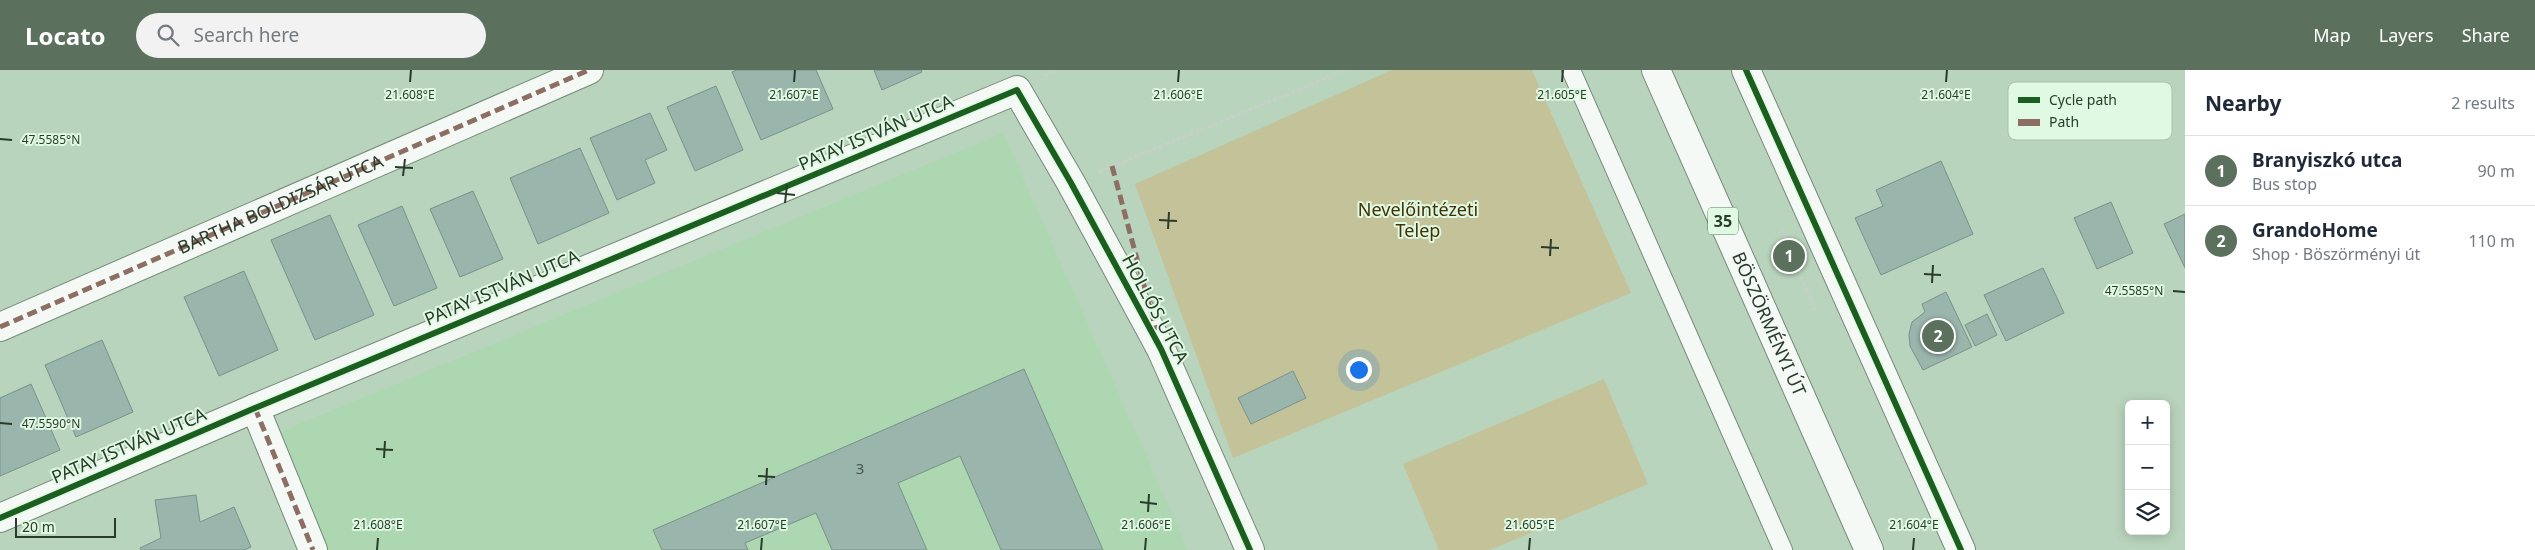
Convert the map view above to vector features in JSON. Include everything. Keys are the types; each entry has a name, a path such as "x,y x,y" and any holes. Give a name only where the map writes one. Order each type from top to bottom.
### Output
{"street":[{"name":"BARTHA BOLDIZSÁR UTCA","path":"0,327 589,70"},
{"name":"BÖSZÖRMÉNYI ÚT","path":"1656,70 1869,550"},
{"path":"1746,70 1961,550"},
{"name":"HOLLÓS UTCA","path":"1017,90 1071,183 1162,349 1250,550"},
{"name":"PATAY ISTVÁN UTCA","path":"0,518 255,408 1017,90"},
{"path":"255,408 313,550"}],"lane":[{"path":"1571,70 1783,550"}],"path":[{"path":"1071,183 1346,70"},
{"path":"1781,232 1815,310"}],"shaded area":[{"path":"1003,133 1188,550 327,550 280,432"}],"green space":[{"name":"Nevelőintézeti Telep","path":"1392,70 1532,70 1631,293 1233,458 1135,184"},
{"path":"1604,379 1648,484 1490,550 1439,550 1403,464"}],"building":[{"path":"737,70 816,70 833,109 761,140 732,72"},
{"path":"874,70 921,70 922,72 882,90"},
{"path":"716,86 743,150 695,171 667,107"},
{"path":"650,113 667,150 645,160 655,183 617,200 590,138"},
{"path":"580,148 609,213 538,244 510,178"},
{"path":"1941,161 1973,234 1881,275 1855,218 1883,206 1876,190"},
{"path":"473,191 503,259 460,277 430,209"},
{"path":"2111,202 2133,253 2097,269 2074,218"},
{"path":"402,206 437,288 394,306 358,225"},
{"path":"2185,214 2185,268 2164,224"},
{"path":"330,215 374,315 315,340 271,240"},
{"path":"2043,268 2064,313 2006,341 1984,295"},
{"path":"244,271 278,350 219,376 184,297"},
{"path":"1946,292 1972,347 1923,370 1910,346 1909,334 1912,322 1925,312 1922,304"},
{"path":"1987,314 1997,335 1975,346 1965,325"},
{"path":"102,340 133,412 76,437 45,365"},
{"path":"1024,369 1103,550 1001,550 960,456 898,483 927,550 832,550 816,513 745,543 748,550 662,550 653,530"},
{"path":"1293,371 1306,398 1251,424 1238,398"},
{"path":"31,384 60,450 0,476 0,398"},
{"path":"196,495 200,522 234,507 251,547 244,550 141,550 140,548 161,538 155,500"}],"marked path":[{"path":"0,327 589,70"},
{"path":"1112,166 1156,330"},
{"path":"255,408 313,550"}],"cycle path":[{"path":"1746,70 1961,550"},
{"path":"0,518 255,408 1017,90 1071,183 1161,349 1250,550"}],"place":[{"name":"Branyiszkó utca","path":"1789,256"},
{"name":"GrandoHome","path":"1938,336"}]}
